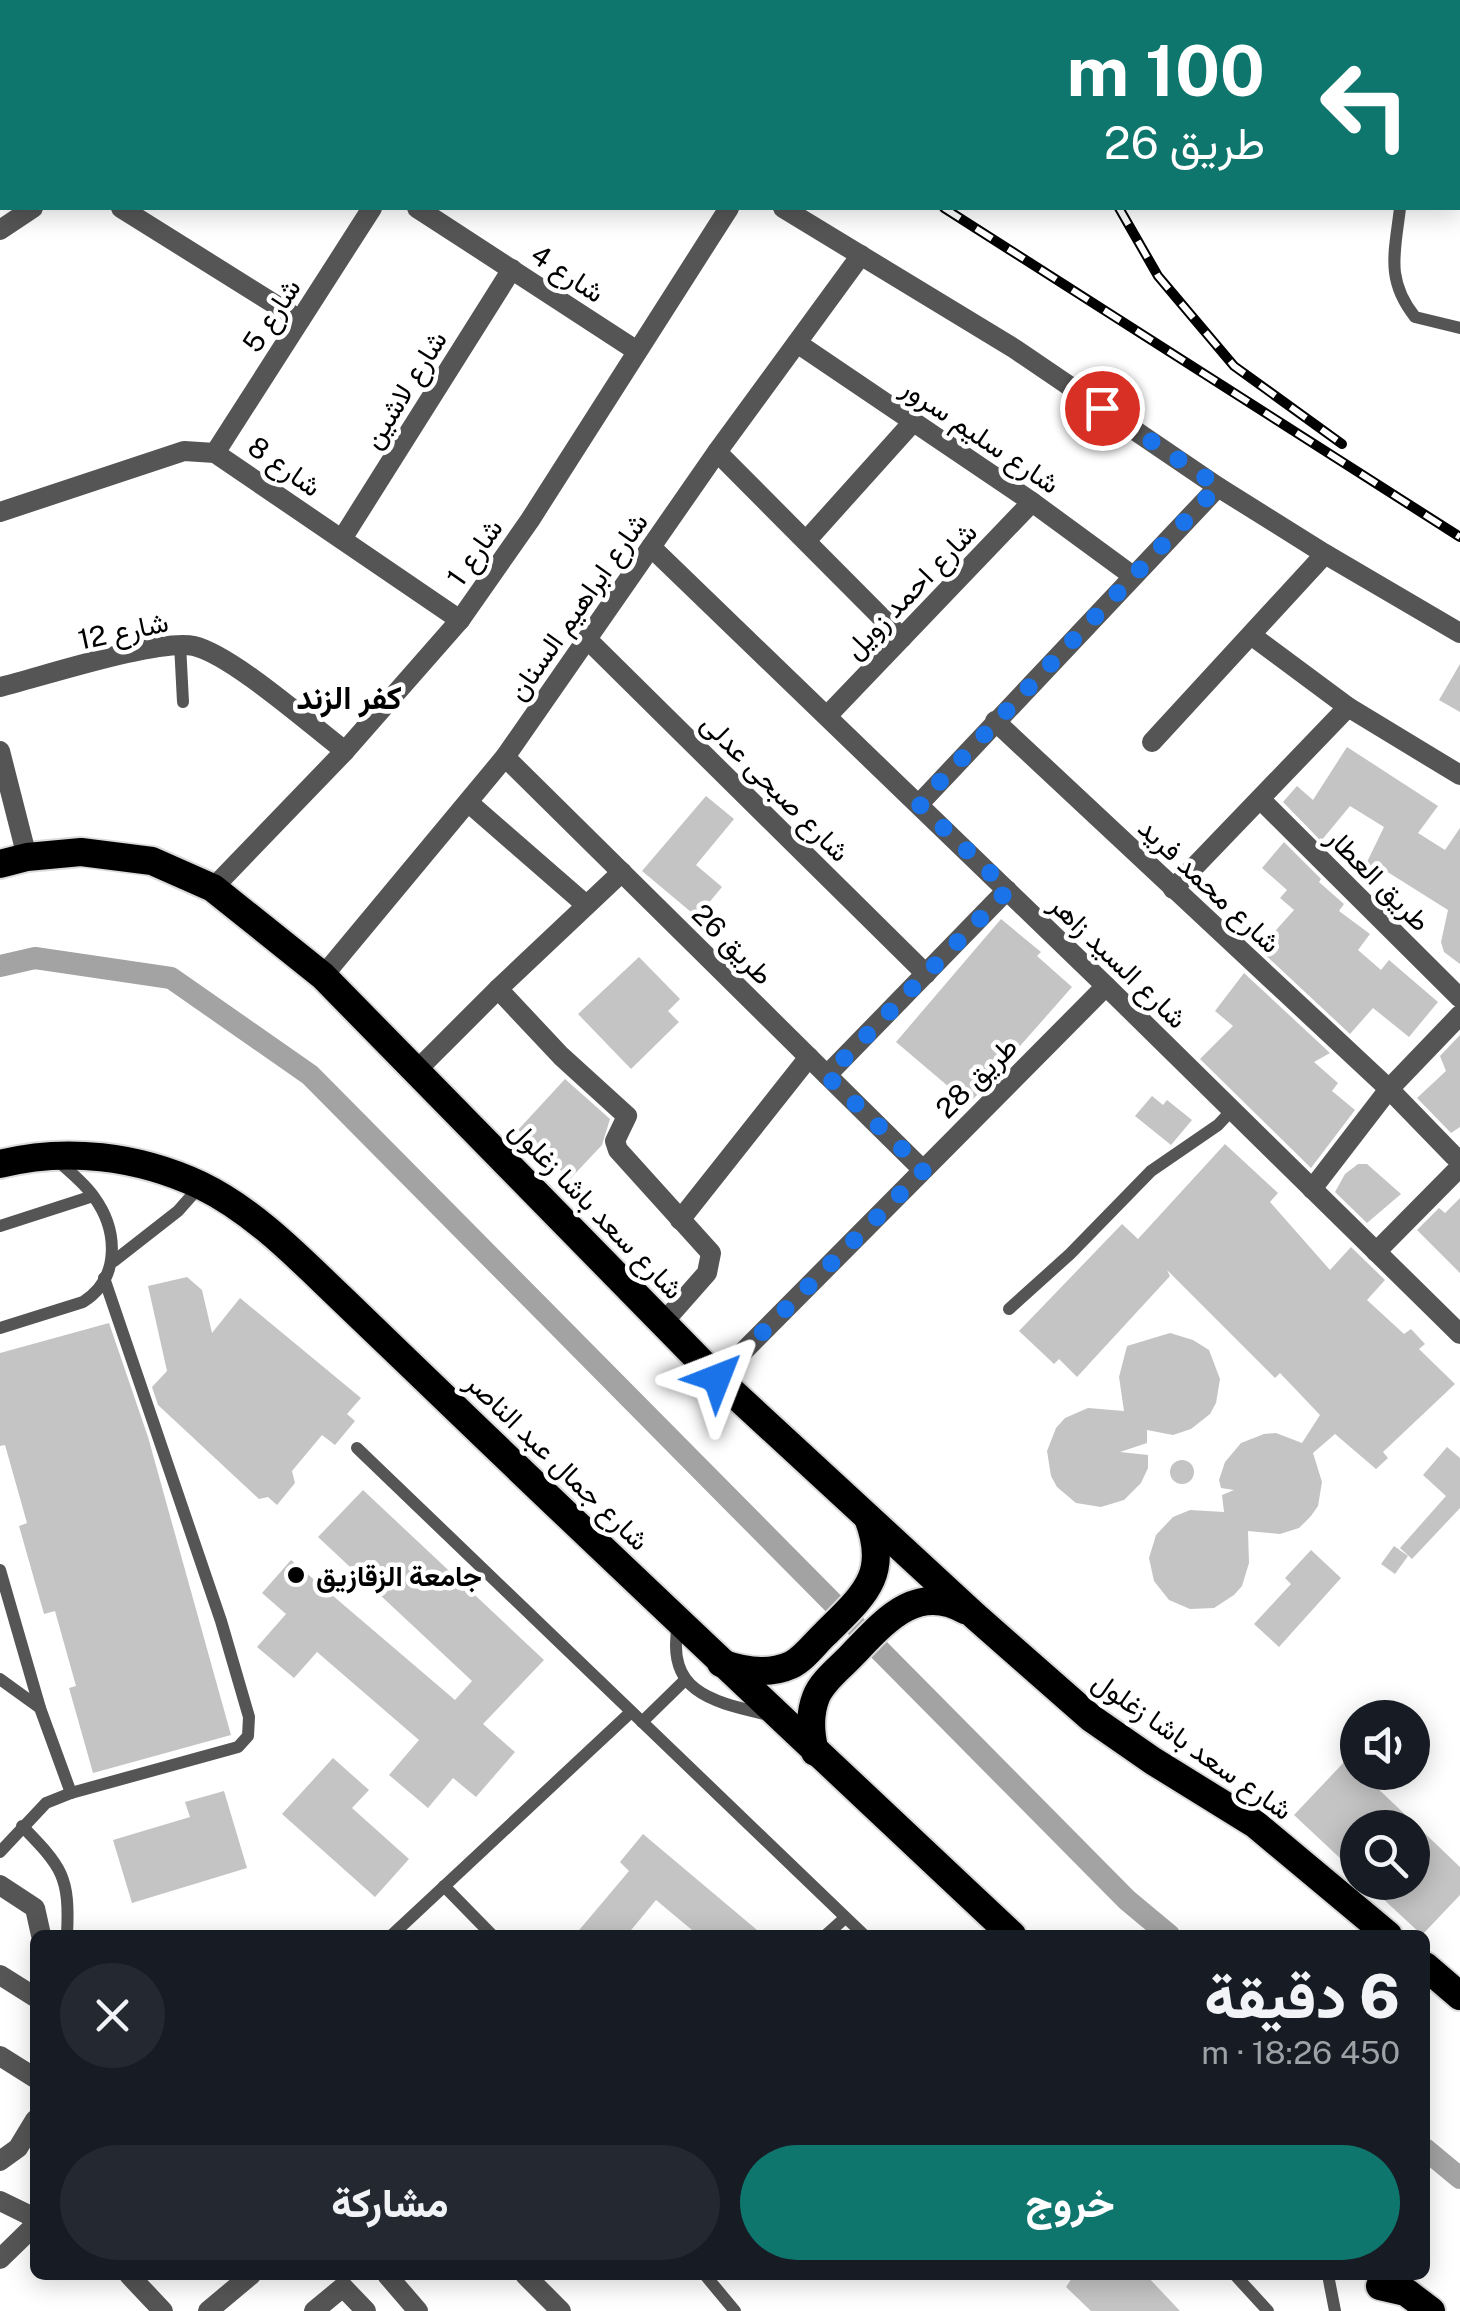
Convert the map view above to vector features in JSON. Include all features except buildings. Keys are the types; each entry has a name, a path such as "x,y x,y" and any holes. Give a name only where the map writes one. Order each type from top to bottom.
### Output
{"highway":[{"name":"شارع سعد باشا زغلول","path":"14,861 81,852 152,862 213,888 323,976 717,1378 975,1616 1091,1718 1152,1761 1255,1824 1382,1930"},
{"name":"شارع جمال عبد الناصر","path":"0,1164 52,1156 129,1161 201,1185 234,1204 309,1267 1003,1930"},
{"path":"720,1662 765,1671 794,1664 868,1591 876,1562 874,1532 868,1518"},
{"path":"816,1752 810,1726 820,1688 892,1613 908,1604 943,1601 975,1616"},
{"path":"1430,1970 1460,1996"},
{"path":"1375,2281 1404,2311"},
{"path":"1375,2281 1406,2292 1431,2311"}],"street":[{"path":"0,230 29,210"},
{"path":"124,210 300,320"},
{"name":"شارع 5","path":"215,453 371,210"},
{"name":"شارع 4","path":"420,210 637,351"},
{"name":"شارع 1","path":"213,888 345,751 460,620 530,520 728,210"},
{"path":"786,210 1015,349 1325,554 1460,633"},
{"name":"شارع ابراهيم السنان","path":"323,976 504,757 860,255"},
{"name":"شارع لاشين","path":"342,538 512,269"},
{"name":"شارع سليم سرور","path":"797,343 1032,502 1133,576"},
{"path":"806,542 913,422"},
{"name":"شارع 8","path":"0,512 184,451 215,453 460,620"},
{"path":"717,452 902,638"},
{"path":"919,804 1218,486"},
{"name":"شارع احمد زويل","path":"827,716 1032,502"},
{"name":"شارع السيد زاهر","path":"651,547 1008,890 1460,1334"},
{"path":"1152,742 1325,554"},
{"path":"1251,635 1348,707 1460,776"},
{"name":"شارع صبحى عدلى","path":"588,640 926,974"},
{"name":"شارع 12","path":"0,687 180,644 210,652 267,690 345,751"},
{"path":"1173,888 1348,707"},
{"name":"شارع محمد فريد","path":"996,721 1460,1158"},
{"path":"0,751 14,861"},
{"name":"طريق 26","path":"504,757 924,1170"},
{"name":"طريق العطار","path":"1260,799 1460,998"},
{"path":"469,803 585,904"},
{"path":"417,1070 622,872"},
{"path":"827,1076 1008,890"},
{"name":"طريق 28","path":"717,1378 1106,986"},
{"path":"498,989 561,1056 628,1116 616,1141 618,1150 708,1248 712,1262 708,1273 662,1324"},
{"path":"1312,1188 1389,1089 1460,1015"},
{"path":"680,1220 809,1058"},
{"path":"1376,1252 1460,1167"},
{"path":"0,1885 34,1908 41,1930"},
{"path":"0,1975 30,1994"},
{"path":"0,2056 30,2075"},
{"path":"0,2161 18,2148 30,2128"},
{"path":"0,2201 30,2219"},
{"path":"0,2259 30,2227"},
{"path":"137,2280 162,2311"},
{"path":"208,2311 245,2280"},
{"path":"391,2280 418,2311"},
{"path":"530,2280 556,2309"},
{"path":"314,2311 344,2288 366,2311"}],"lane":[{"path":"1400,210 1394,266 1397,290 1415,316 1460,328"},
{"path":"180,644 183,702"},
{"path":"1009,1309 1070,1254 1151,1170 1218,1126 1232,1110"},
{"path":"52,1156 94,1196 109,1224 114,1261"},
{"path":"0,1328 83,1302 93,1295 114,1261 178,1210 201,1185"},
{"path":"0,1226 94,1196"},
{"path":"0,1852 46,1803 238,1748 248,1736 249,1717 221,1621 104,1278"},
{"path":"357,1448 859,1930"},
{"path":"0,1570 40,1708 71,1793"},
{"path":"679,1622 675,1654 685,1680 714,1700 779,1718"},
{"path":"0,1678 40,1708"},
{"path":"397,1930 637,1717 685,1680"},
{"path":"22,1826 52,1856 64,1876 67,1930"},
{"path":"444,1886 487,1930"},
{"path":"832,1930 846,1918"},
{"path":"709,2280 735,2311"},
{"path":"1240,2280 1268,2311"},
{"path":"1329,2280 1335,2311"}],"waterway":[{"path":"0,966 35,958 171,978 310,1075 1127,1900 1163,1930"},
{"path":"1430,2153 1460,2178"}],"railway":[{"path":"947,210 1460,537"},
{"path":"1120,210 1158,276 1234,366 1342,444"}],"place":[{"name":"جامعة الزقازيق","path":"296,1575"}],"district":[{"name":"كفر الزند","path":"349,697"}],"route":[{"path":"717,1378 924,1170 827,1076 1008,890 919,804 1218,486 1102,408"}]}
